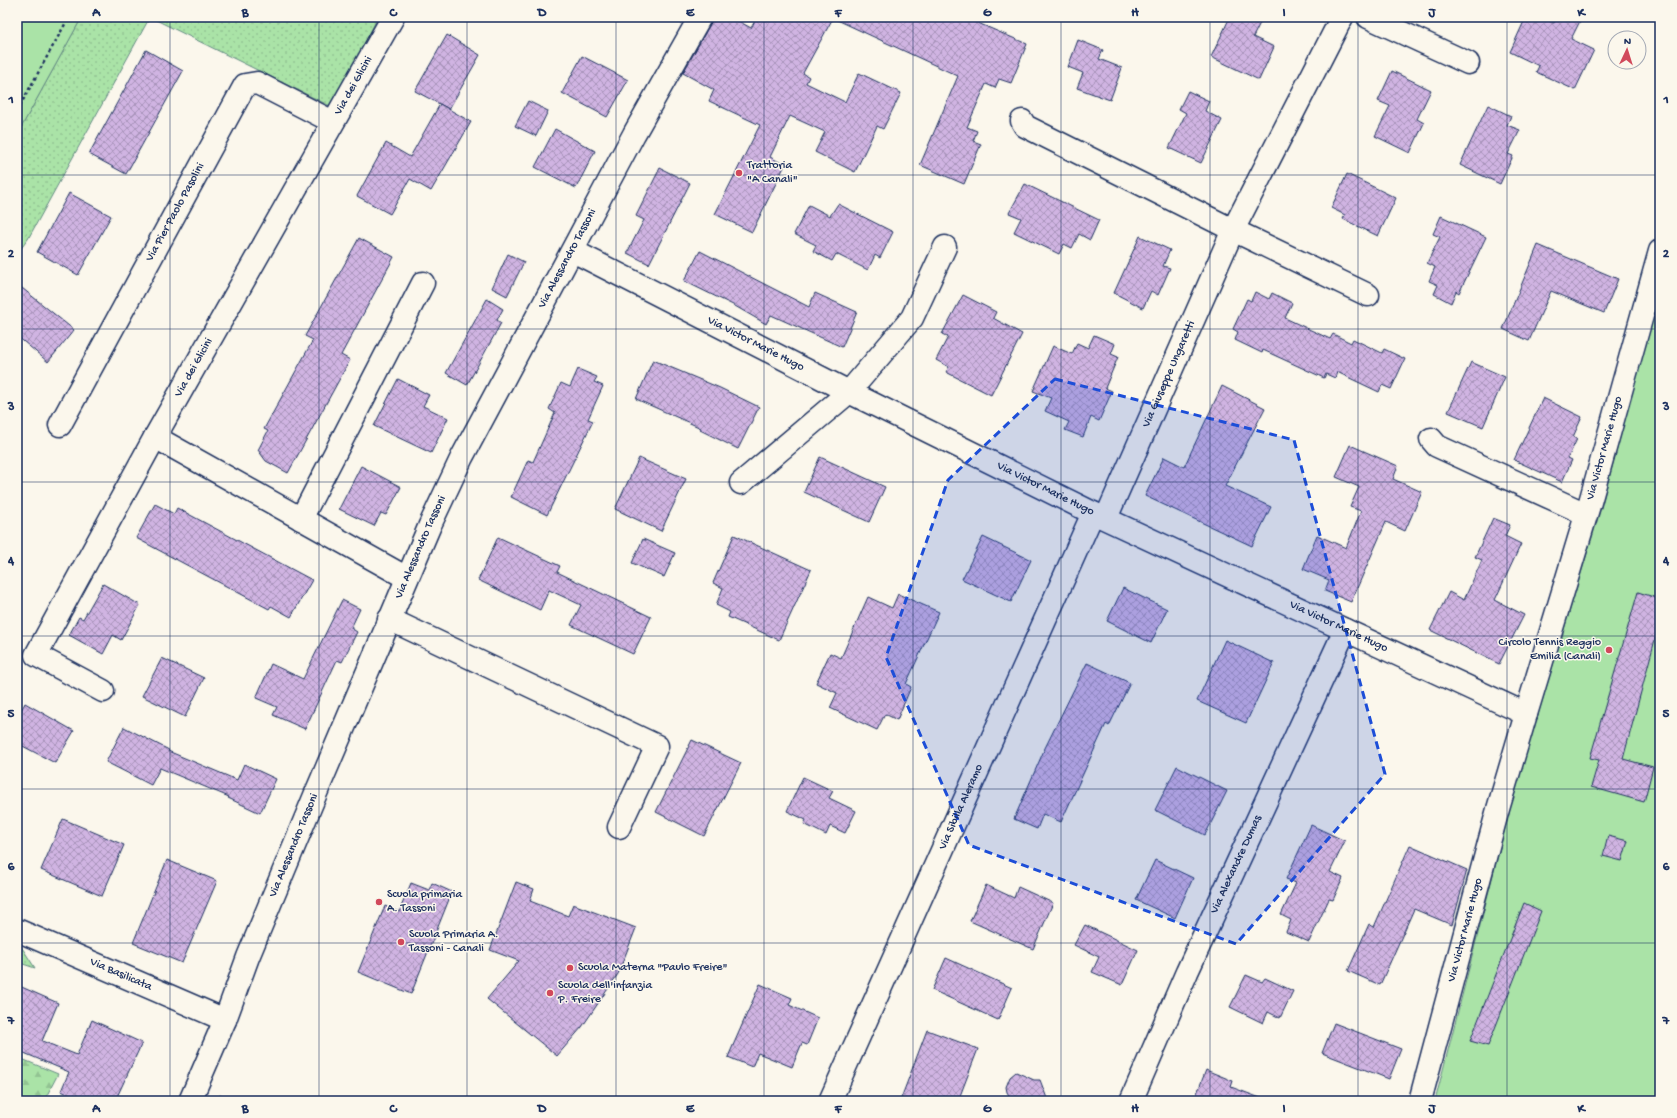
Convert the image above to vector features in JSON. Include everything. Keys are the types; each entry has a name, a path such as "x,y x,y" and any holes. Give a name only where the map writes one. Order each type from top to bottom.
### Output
{"street":[{"name":"Via dei Glicini","path":"103,691 26,655 155,437 393,17"},
{"name":"Via Alessandro Tassoni","path":"190,1101 225,1020 270,904 430,524 462,457 634,134 700,17"},
{"name":"Via Giuseppe Ungaretti","path":"1100,515 1234,230 1342,17"},
{"path":"1368,17 1468,63"},
{"name":"Via Pier Paolo Pasolini","path":"60,425 245,85 257,83 333,122"},
{"path":"1022,121 1025,126 1234,230 1368,294"},
{"path":"741,483 849,392 912,318 945,247"},
{"name":"Via Victor Marie Hugo","path":"573,250 849,392 1100,515 1526,714"},
{"name":"Via Victor Marie Hugo","path":"1420,1101 1498,809 1586,514 1660,251"},
{"path":"301,519 423,283"},
{"path":"155,437 406,578"},
{"path":"1431,439 1437,446 1586,514"},
{"name":"Via Sibilla Aleramo","path":"830,1101 1100,515"},
{"path":"389,619 657,746 619,827"},
{"name":"Via Alexandre Dumas","path":"1131,1101 1187,972 1345,630"},
{"name":"Via Basilicata","path":"17,930 225,1020"}],"path":[{"path":"17,111 69,17"},
{"path":"219,1101 221,1095"}],"highlighted area":[{"path":"1055,379 1294,440 1385,774 1236,944 969,845 886,657 948,480"}],"green space":[{"path":"17,17 82,17 17,135"},
{"path":"82,17 150,17 28,239 17,254 17,135"},
{"path":"150,17 378,17 332,107"},
{"name":"Circolo Tennis Reggio Emilia (Canali)","path":"1660,289 1660,1101 1435,1101 1514,793 1601,508"},
{"path":"17,940 35,968 17,962"},
{"path":"17,1057 58,1074 46,1097 55,1101 17,1101"}],"building":[{"path":"714,17 731,17 751,28 757,17 964,17 1027,44 1011,83 999,79 995,88 986,84 967,127 977,131 973,141 981,144 964,184 920,165 958,76 833,18 803,73 809,77 806,83 845,102 859,73 901,93 883,129 877,126 855,172 815,152 825,132 790,116 770,157 785,165 752,232 715,214 760,125 709,101 714,90 683,73"},
{"path":"1230,17 1263,17 1253,37 1274,47 1259,80 1211,57"},
{"path":"1526,17 1542,17 1554,23 1557,17 1582,17 1571,39 1594,50 1575,90 1536,72 1539,66 1510,52"},
{"path":"447,35 480,55 449,109 415,91"},
{"path":"1078,40 1103,50 1099,59 1122,68 1110,100 1077,88 1083,73 1068,67"},
{"path":"146,50 183,71 126,174 89,154"},
{"path":"582,56 628,80 607,117 562,93"},
{"path":"1392,71 1431,90 1417,119 1424,123 1410,153 1375,136 1390,106 1378,101"},
{"path":"1188,91 1209,101 1205,111 1222,120 1201,163 1169,148 1186,113 1179,109"},
{"path":"528,101 548,111 536,136 515,126"},
{"path":"440,104 471,122 431,191 410,179 390,214 357,196 386,143 410,157"},
{"path":"1488,105 1511,116 1507,125 1520,130 1508,154 1513,156 1500,184 1460,165"},
{"path":"555,129 595,151 576,188 535,167"},
{"path":"660,168 690,183 649,264 627,253 644,220 636,216"},
{"path":"1347,174 1396,198 1378,236 1343,219 1345,215 1331,208"},
{"path":"1025,184 1099,220 1090,240 1079,234 1072,248 1064,244 1059,254 1014,232 1021,218 1009,213"},
{"path":"69,193 111,216 78,275 37,252"},
{"path":"838,204 893,232 880,258 875,255 868,270 836,254 832,261 813,251 816,245 794,234 809,205 830,216"},
{"path":"1441,216 1486,237 1459,293 1456,291 1451,303 1434,294 1438,285 1429,281 1435,267 1427,263 1440,237 1433,234"},
{"path":"1140,236 1170,250 1163,266 1170,268 1158,295 1151,291 1143,308 1114,293"},
{"path":"359,238 394,257 341,355 350,360 288,473 266,461 258,450 268,431 264,429 313,340 305,336"},
{"path":"1538,245 1618,279 1604,313 1551,291 1529,341 1503,329"},
{"path":"700,251 809,307 815,293 857,312 842,347 771,315 766,324 735,306 684,281"},
{"path":"508,254 524,262 507,296 492,288"},
{"path":"17,284 74,330 48,362 17,336"},
{"path":"1255,292 1269,299 1272,293 1292,303 1285,318 1330,339 1333,334 1351,343 1353,339 1382,353 1384,349 1405,359 1391,389 1382,385 1379,392 1337,372 1335,378 1326,374 1324,378 1263,350 1262,353 1235,340 1238,332 1233,329 1247,299 1251,301"},
{"path":"963,295 996,312 993,318 1022,334 991,395 946,372 949,367 936,360 948,337 942,334"},
{"path":"487,299 503,309 497,320 501,323 467,385 446,373"},
{"path":"1094,335 1115,344 1111,354 1118,357 1105,388 1112,391 1099,421 1091,417 1083,437 1065,430 1069,422 1045,411 1051,398 1033,391 1053,346 1072,354 1077,343 1088,348"},
{"path":"653,360 720,388 759,407 738,449 700,430 701,428 636,399"},
{"path":"1471,362 1505,377 1483,427 1448,412"},
{"path":"578,369 597,377 594,382 603,386 588,419 593,421 547,515 511,497 528,460 533,462 555,413 549,409 561,383 570,387"},
{"path":"398,379 429,395 423,406 448,418 431,453 374,426"},
{"path":"1222,386 1265,408 1225,486 1271,507 1252,546 1145,496 1164,457 1184,467"},
{"path":"1543,398 1582,417 1573,437 1577,439 1568,458 1572,460 1562,482 1514,460"},
{"path":"1350,445 1398,466 1393,479 1422,492 1405,531 1386,522 1351,602 1325,591 1329,580 1303,569 1317,535 1346,548 1361,511 1350,507 1359,487 1336,477"},
{"path":"820,457 885,487 869,522 804,492"},
{"path":"639,458 686,479 661,531 615,509"},
{"path":"361,466 401,487 386,515 381,513 374,526 339,509"},
{"path":"155,504 174,514 177,508 312,580 291,617 271,606 269,609 136,538"},
{"path":"1493,518 1510,525 1505,536 1521,544 1495,600 1524,615 1499,664 1430,630 1449,592 1464,600 1482,560 1475,557"},
{"path":"734,535 811,570 779,640 728,617 730,612 716,605 723,588 713,583"},
{"path":"498,537 560,566 557,572 651,617 633,654 571,625 581,605 549,590 540,610 478,580"},
{"path":"983,537 1031,560 1011,602 962,579"},
{"path":"643,539 675,553 664,577 632,563"},
{"path":"103,584 140,605 121,640 113,635 103,654 69,635 79,617 83,619"},
{"path":"1123,588 1167,609 1151,643 1107,621"},
{"path":"1638,592 1660,599 1660,621 1623,759 1653,767 1644,802 1591,787 1599,760 1590,758"},
{"path":"898,594 939,612 906,684 911,687 897,720 885,714 877,730 830,708 837,693 816,683 830,653 841,658 868,597 892,608"},
{"path":"342,600 360,609 351,628 357,632 342,662 337,660 305,729 273,715 277,707 256,698 271,664 303,679"},
{"path":"1225,640 1274,663 1246,723 1197,701"},
{"path":"162,658 204,678 185,717 142,696"},
{"path":"1087,663 1130,683 1109,726 1106,724 1061,822 1043,814 1037,829 1014,819 1045,748"},
{"path":"25,703 74,731 55,763 17,743 17,718"},
{"path":"124,727 169,750 168,751 237,780 244,764 276,779 260,813 228,798 229,797 160,768 151,785 106,762"},
{"path":"692,740 741,763 704,836 656,812"},
{"path":"1177,766 1227,791 1205,835 1155,810"},
{"path":"803,777 833,791 829,798 856,811 845,833 830,826 826,835 804,824 806,820 787,811"},
{"path":"63,819 124,845 102,896 41,870"},
{"path":"1311,825 1345,841 1330,872 1343,878 1333,900 1329,899 1309,942 1286,932 1291,920 1281,915 1296,883 1286,879"},
{"path":"1608,836 1628,841 1622,861 1603,856"},
{"path":"1410,845 1467,870 1452,925 1414,909 1380,985 1348,971 1369,924 1374,927"},
{"path":"167,860 217,881 182,963 133,943"},
{"path":"1155,860 1193,878 1175,918 1136,900"},
{"name":"Scuola Materna \"Paulo Freire\"","path":"516,882 534,889 530,901 568,916 573,904 636,928 618,974 582,1027 557,1056 487,999 519,961 490,950"},
{"name":"Scuola Primaria A. Tassoni - Canali","path":"411,883 429,890 432,883 452,892 411,994 358,972 385,906 399,912"},
{"path":"986,885 1014,898 1018,887 1053,903 1033,949 970,921"},
{"path":"1524,903 1541,911 1488,1046 1470,1041"},
{"path":"1085,925 1138,950 1122,985 1092,972 1099,957 1074,945"},
{"path":"946,958 1012,988 998,1020 932,990"},
{"path":"1246,975 1262,982 1265,978 1293,991 1280,1018 1268,1012 1263,1023 1230,1007"},
{"path":"760,984 792,998 789,1005 818,1018 807,1045 802,1043 792,1067 758,1053 752,1067 728,1057"},
{"path":"17,985 58,1003 42,1041 77,1055 92,1020 142,1043 115,1101 84,1101 61,1091 69,1072 17,1050"},
{"path":"1334,1023 1401,1049 1389,1079 1322,1053"},
{"path":"927,1030 978,1049 958,1101 900,1101"},
{"path":"1206,1070 1233,1081 1231,1087 1263,1099 1262,1101 1194,1101"},
{"path":"1016,1072 1034,1080 1040,1080 1048,1101 1012,1101 1006,1087 1010,1077"}],"place":[{"name":"Trattoria \"A Canali\"","path":"739,173"},
{"name":"Circolo Tennis Reggio Emilia (Canali)","path":"1609,650"},
{"name":"Scuola primaria A. Tassoni","path":"379,902"},
{"name":"Scuola Primaria A. Tassoni - Canali","path":"401,942"},
{"name":"Scuola Materna \"Paulo Freire\"","path":"570,968"},
{"name":"Scuola dell'infanzia P. Freire","path":"550,993"}]}
